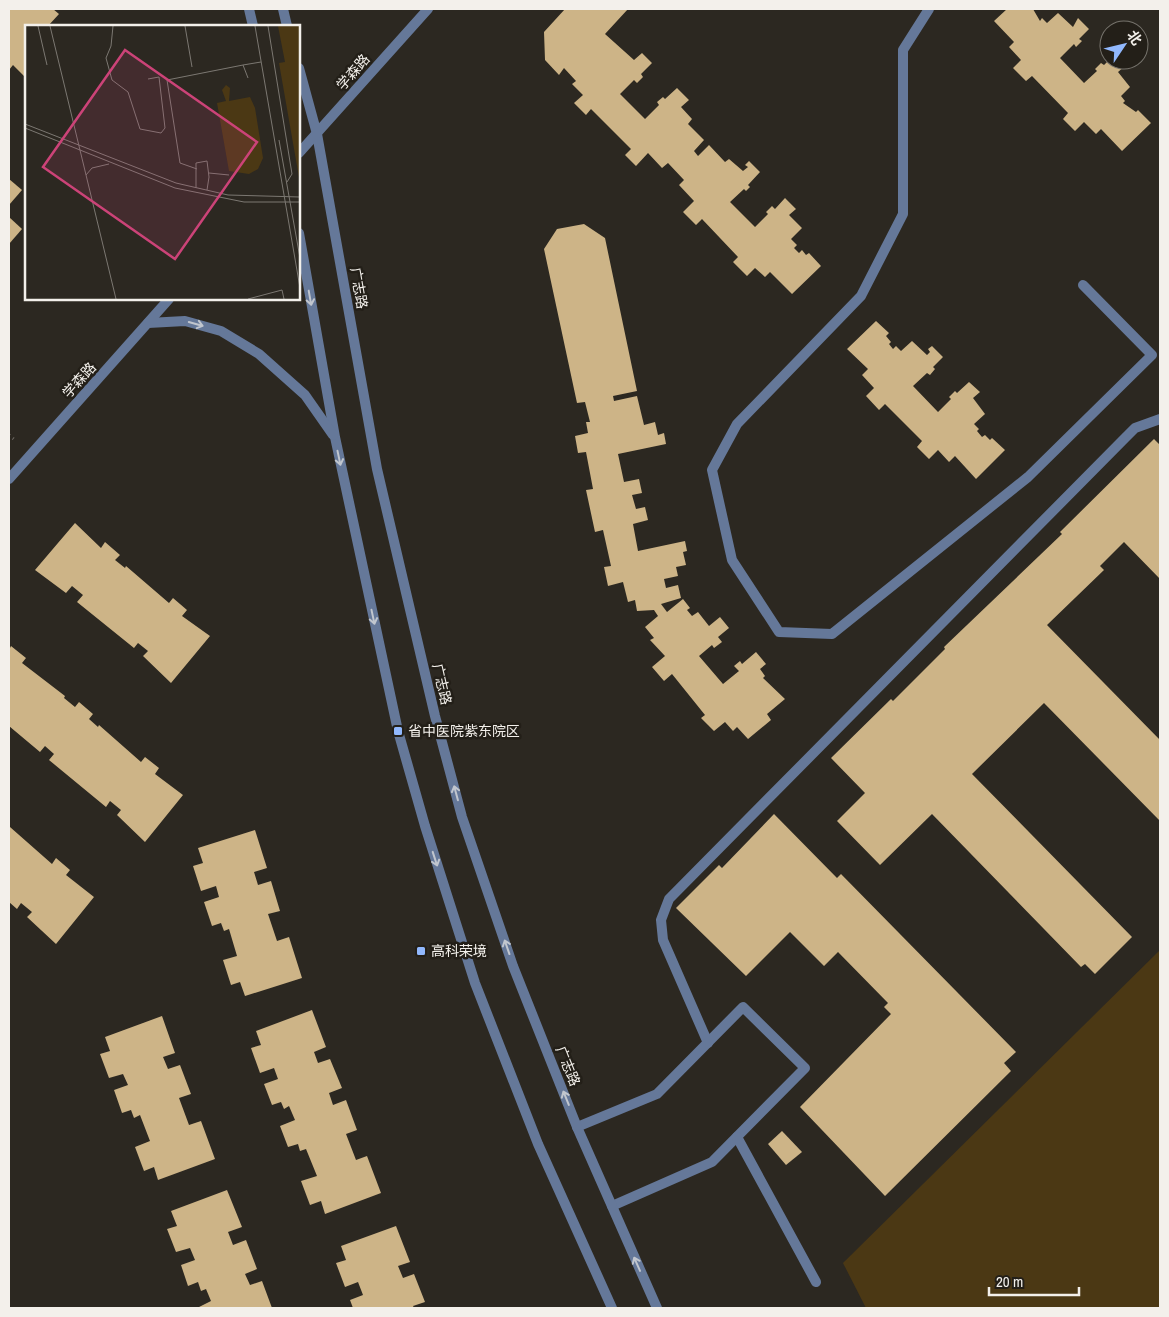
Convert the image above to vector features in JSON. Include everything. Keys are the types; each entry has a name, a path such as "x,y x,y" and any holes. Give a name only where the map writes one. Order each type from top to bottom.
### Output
{"street":[{"path":"249,9 253,25"},
{"path":"282,9 287,25"},
{"name":"学森路","path":"300,151 428,9"},
{"path":"928,9 903,50 903,214 861,296 737,424 712,470 732,560 779,632 832,634 1028,477 1152,355 1083,285"},
{"name":"广志路","path":"300,72 317,134 377,469 435,716 462,816 513,966 577,1127 657,1308"},
{"path":"300,239 335,437 398,731 424,826 475,983 524,1108 612,1308"},
{"name":"学森路","path":"9,479 168,300"},
{"path":"148,323 185,321 221,332 259,354 305,395 335,437"},
{"path":"708,1043 663,940 661,920 669,900 1135,428 1160,419"},
{"path":"577,1127 656,1094 743,1007 805,1068 712,1162 612,1206"},
{"path":"737,1137 816,1282"}],"shaded area":[{"path":"1160,950 1160,1308 866,1308 843,1263"}],"building":[{"path":"9,9 53,9 59,14 49,25 25,25 25,77 13,65 9,70"},
{"path":"565,9 628,9 605,34 634,60 642,53 652,63 641,74 643,77 637,83 634,80 620,94 645,119 659,105 657,102 663,97 665,99 677,88 689,100 681,107 692,119 688,124 704,140 694,151 698,156 709,145 725,162 729,159 743,171 748,167 745,165 749,161 760,172 748,185 750,187 746,191 744,189 730,202 755,227 768,214 766,212 772,206 775,209 785,198 796,209 789,215 802,228 791,239 797,245 794,248 799,253 802,250 806,255 809,253 821,266 792,294 770,272 765,277 755,268 747,276 733,262 738,257 702,219 696,225 683,212 694,201 679,185 684,180 668,163 662,168 648,153 636,166 625,155 631,149 591,109 586,115 574,103 583,95 572,84 576,81 564,68 559,75 545,60 544,32"},
{"path":"1007,9 1033,9 1040,21 1042,18 1047,23 1058,13 1073,27 1078,18 1089,29 1079,39 1082,41 1076,47 1074,44 1060,58 1084,83 1097,71 1095,69 1099,65 1099,70 1120,70 1118,72 1130,87 1121,96 1125,101 1123,103 1136,112 1138,110 1151,123 1122,151 1101,129 1096,134 1084,122 1075,131 1063,119 1068,113 1032,76 1026,81 1013,68 1021,60 1009,47 1014,42 994,21"},
{"path":"9,179 22,190 9,205"},
{"path":"9,217 22,229 9,244"},
{"path":"584,224 605,238 637,391 613,396 614,401 637,396 644,425 655,422 658,435 664,433 666,444 618,454 624,482 639,479 642,493 632,495 636,509 645,507 648,520 633,524 638,551 685,541 687,551 683,552 686,565 676,567 678,576 664,579 666,588 678,585 681,598 661,604 667,612 683,599 690,608 687,610 692,616 698,612 709,626 720,617 729,628 718,637 722,642 714,648 712,645 699,656 723,684 739,671 734,666 740,661 742,664 756,652 766,664 760,669 765,676 763,678 785,699 767,714 771,720 748,739 737,727 733,731 725,722 714,731 701,718 705,715 672,674 664,681 652,667 665,656 650,640 654,638 645,627 658,616 654,610 637,611 635,600 628,602 623,582 608,586 604,567 611,566 603,530 595,532 586,490 593,489 586,452 578,453 575,436 588,433 586,422 590,422 585,402 577,403 544,249 557,229"},
{"path":"876,321 889,333 886,336 891,342 889,344 893,349 896,346 901,351 912,341 927,355 930,352 928,349 932,346 943,357 933,367 935,369 930,375 927,373 913,386 938,412 951,399 949,397 955,391 957,393 969,382 980,392 973,398 985,414 974,424 979,429 977,431 982,437 985,435 990,440 992,438 1005,450 976,479 955,456 949,462 938,450 929,459 917,447 922,441 885,404 879,410 866,396 874,388 862,375 868,369 847,349"},
{"path":"1154,439 1160,445 1160,579 1124,542 1100,566 1104,570 1047,625 1160,740 1160,821 1044,703 972,774 1132,937 1095,974 1085,964 1081,967 932,814 880,865 837,821 865,793 831,758 891,699 893,701 945,649 944,647 1062,534 1060,532"},
{"path":"75,523 101,548 105,542 120,555 115,560 125,568 126,566 169,603 173,598 187,610 182,616 210,636 171,683 143,656 148,651 138,643 134,648 77,602 83,595 72,586 66,593 35,570"},
{"path":"11,646 26,658 22,663 65,696 64,698 75,707 79,702 93,714 89,719 98,727 99,725 141,762 145,757 159,768 155,774 183,795 145,842 117,815 121,810 110,801 106,807 49,760 54,754 45,746 40,752 9,726 9,650"},
{"path":"774,814 837,878 841,874 1016,1052 1004,1063 1011,1071 885,1196 800,1107 891,1014 884,1007 888,1003 838,952 824,966 790,932 746,976 676,908 719,865 722,868"},
{"path":"10,827 52,864 56,858 70,870 66,875 94,897 56,944 27,917 32,912 21,903 17,909 9,902"},
{"path":"255,830 267,868 254,872 258,885 271,881 280,911 268,914 277,941 289,937 302,978 245,996 240,982 231,985 223,960 237,956 229,929 224,931 221,923 212,926 204,902 219,897 216,886 201,891 193,866 203,863 198,848"},
{"path":"312,1010 326,1047 314,1052 318,1063 330,1059 342,1088 329,1093 333,1105 346,1100 357,1130 346,1134 356,1160 367,1156 381,1193 325,1214 321,1201 310,1205 301,1181 317,1176 306,1149 300,1151 298,1144 288,1147 280,1126 295,1120 289,1106 284,1109 281,1102 272,1105 264,1084 278,1079 274,1068 260,1073 251,1048 261,1045 256,1031"},
{"path":"162,1016 175,1053 163,1057 168,1069 180,1065 191,1094 179,1098 189,1125 201,1121 215,1159 158,1180 154,1167 144,1171 135,1147 150,1141 140,1115 134,1118 131,1110 122,1113 114,1090 128,1085 123,1074 109,1078 100,1054 110,1051 105,1037"},
{"path":"782,1131 802,1152 786,1165 768,1144"},
{"path":"227,1190 242,1227 228,1232 233,1245 246,1240 257,1269 245,1274 250,1285 262,1281 272,1308 197,1308 211,1301 206,1289 201,1291 198,1282 188,1286 181,1265 195,1260 190,1248 176,1252 167,1229 177,1226 171,1211"},
{"path":"396,1226 410,1262 398,1266 403,1278 414,1274 425,1302 413,1306 414,1308 353,1308 350,1300 363,1295 358,1282 345,1287 336,1263 346,1260 341,1246"}],"place":[{"name":"省中医院紫东院区","path":"398,731"},
{"name":"高科荣境","path":"421,951"}]}
